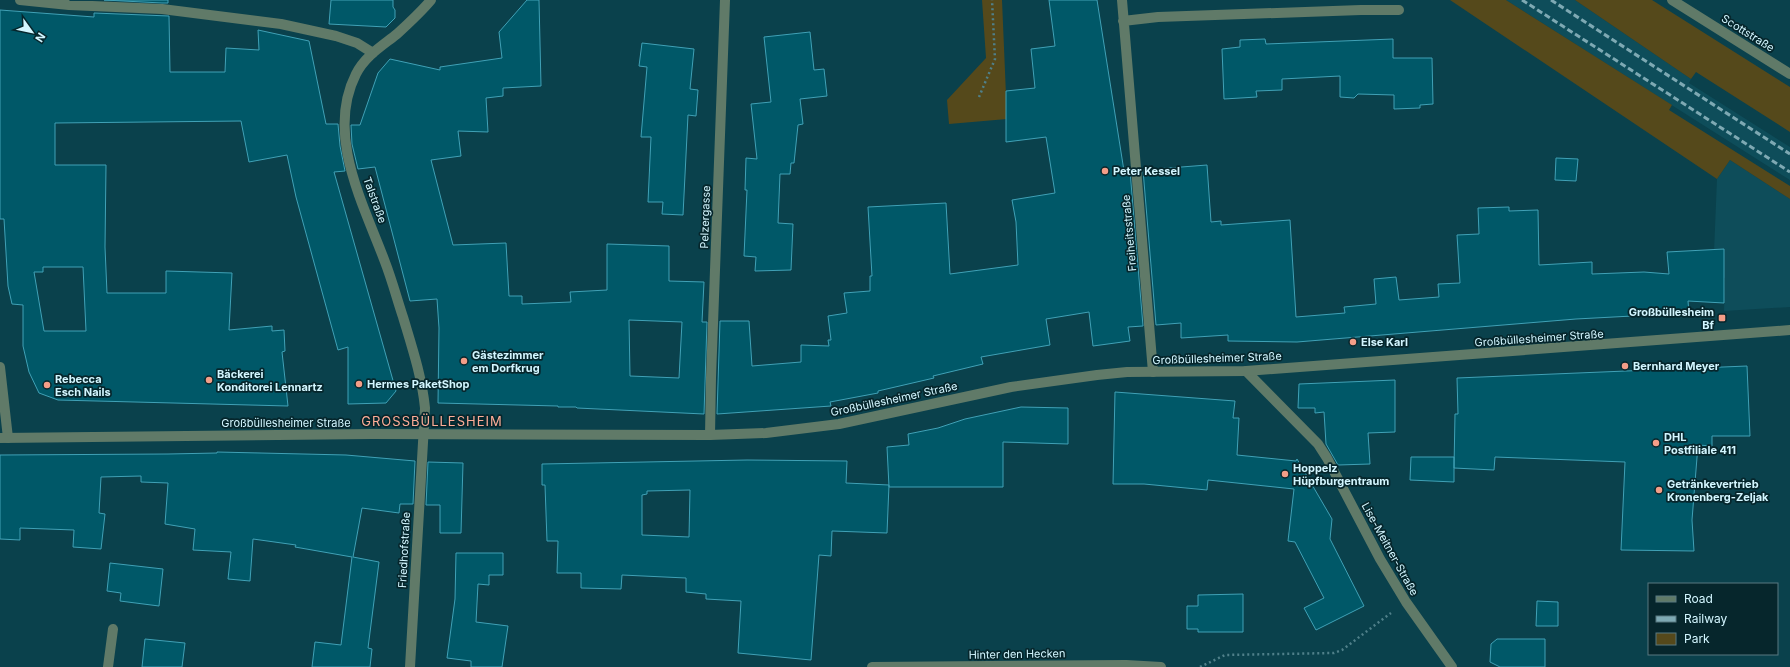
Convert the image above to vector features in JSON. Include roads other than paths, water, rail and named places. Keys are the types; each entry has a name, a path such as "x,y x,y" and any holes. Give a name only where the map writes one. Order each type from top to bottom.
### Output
{"street":[{"path":"20,0 69,5 162,9 281,24 343,38 357,43 373,52"},
{"name":"Talstraße","path":"424,435 425,408 418,369 386,264 354,179 349,162 344,129 347,99 356,74 364,62 373,52 418,16 432,0"},
{"name":"Pelzergasse","path":"710,435 725,0"},
{"name":"Freiheitsstraße","path":"1122,0 1153,372"},
{"name":"Scottstraße","path":"1672,0 1790,74"},
{"path":"1123,21 1158,17 1399,10"},
{"name":"Großbüllesheimer Straße","path":"4,438 424,435 710,435 766,433 804,429 846,422 952,399 1047,381 1127,372 1246,371 1790,330"},
{"path":"0,367 4,438"},
{"name":"Lise-Meitner-Straße","path":"1246,371 1318,444 1327,458 1377,553 1406,602 1452,667"},
{"name":"Friedhofstraße","path":"410,667 424,435"},
{"path":"108,667 113,630"},
{"name":"Hinter den Hecken","path":"872,667 1126,665 1162,667"}],"railway":[{"path":"1522,0 1790,172"},
{"path":"1551,0 1790,154"}],"place":[{"name":"Peter Kessel","path":"1105,171"},
{"name":"Großbüllesheim Bf","path":"1722,318"},
{"name":"Else Karl","path":"1353,342"},
{"name":"Gästezimmer em Dorfkrug","path":"464,361"},
{"name":"Bernhard Meyer","path":"1625,366"},
{"name":"Bäckerei Konditorei Lennartz","path":"209,380"},
{"name":"Hermes PaketShop","path":"359,384"},
{"name":"Rebecca Esch Nails","path":"47,385"},
{"name":"DHL Postfiliale 411","path":"1656,443"},
{"name":"Hoppelz Hüpfburgentraum","path":"1285,474"},
{"name":"Getränkevertrieb Kronenberg-Zeljak","path":"1659,490"}],"district":[{"name":"GROSSBÜLLESHEIM","path":"432,421"}]}
